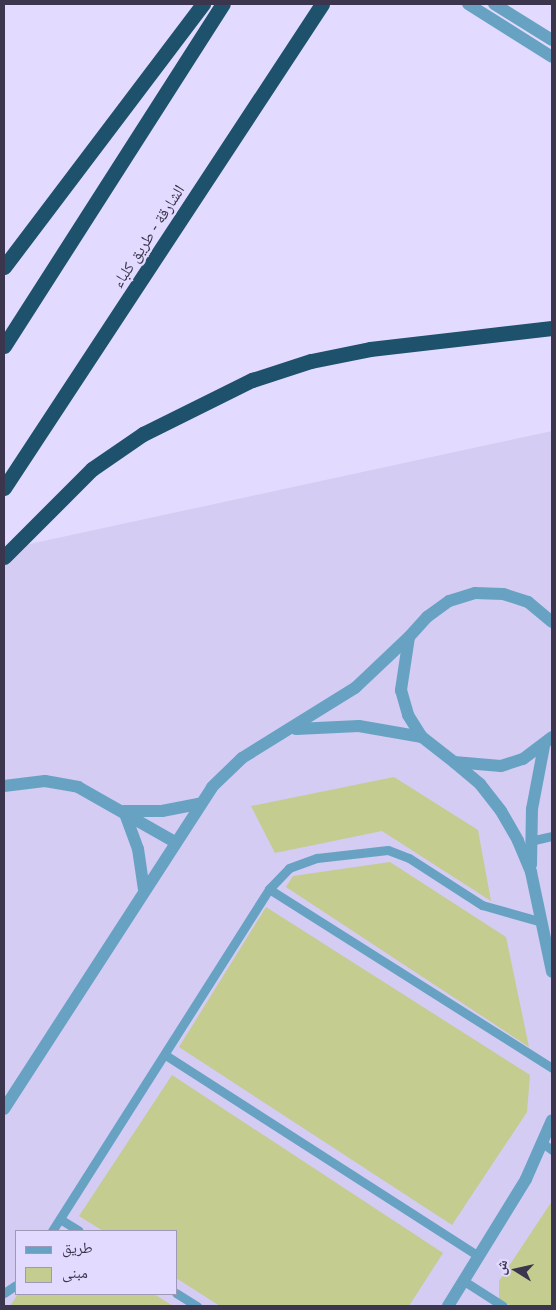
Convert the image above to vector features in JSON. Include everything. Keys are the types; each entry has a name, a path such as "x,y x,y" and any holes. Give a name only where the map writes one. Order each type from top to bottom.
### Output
{"highway":[{"path":"4,267 203,4"},
{"path":"4,346 223,4"},
{"name":"الشارقة - طريق كلباء","path":"4,488 322,4"},
{"path":"4,557 92,469 166,421 252,380 310,361 370,349 552,328"}],"street":[{"path":"468,4 552,57"},
{"path":"500,7 552,40"},
{"path":"4,1109 200,804 242,758 294,729 355,688 427,617 449,601 475,593 503,594 528,602 551,620"},
{"path":"408,637 401,690 408,715 422,737 480,784 501,811 531,872"},
{"path":"294,729 359,726 422,737"},
{"path":"454,762 501,766 548,742"},
{"path":"548,742 530,841 531,872 551,955 552,972"},
{"path":"4,786 45,781 78,787 124,811 175,842"},
{"path":"124,811 162,811 200,804"},
{"path":"124,811 138,850 144,890"},
{"path":"448,1306 548,1147 552,1120"}],"lane":[{"path":"530,841 552,836"},
{"path":"53,1230 167,1056 269,889 289,868 303,861 366,850 388,850 409,858 482,905 542,922"},
{"path":"269,889 552,1068"},
{"path":"167,1056 479,1256"},
{"path":"60,1219 77,1230"},
{"path":"464,1281 503,1306"},
{"path":"4,1293 15,1286"},
{"path":"178,1294 197,1306"}],"shaded area":[{"path":"552,431 552,1306 4,1306 4,560 11,548"}],"building":[{"path":"394,777 478,830 491,901 382,831 275,853 251,806"},
{"path":"390,862 506,937 529,1047 286,887 293,876"},
{"path":"266,907 530,1075 527,1112 452,1225 179,1047"},
{"path":"172,1075 443,1253 409,1306 220,1306 178,1279 178,1230 101,1230 79,1216"},
{"path":"552,1201 552,1306 511,1306 499,1299 499,1281"},
{"path":"17,1295 156,1295 173,1306 10,1306"}]}
